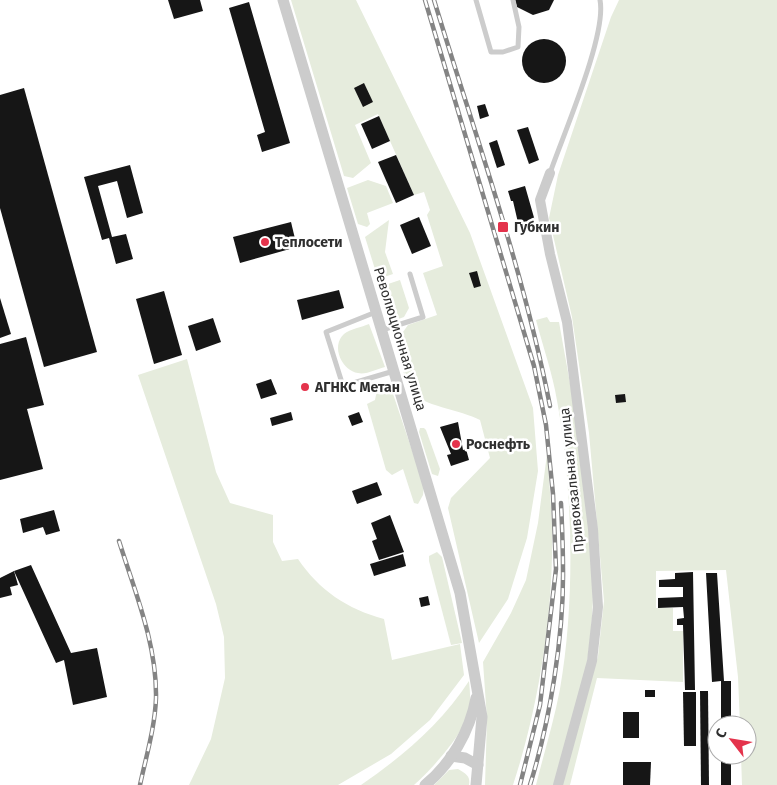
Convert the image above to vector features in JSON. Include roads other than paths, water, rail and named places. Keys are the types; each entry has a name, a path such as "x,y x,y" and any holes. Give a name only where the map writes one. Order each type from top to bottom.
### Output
{"street":[{"name":"Революционная улица","path":"283,0 460,593 482,717 476,785"},
{"name":"Привокзальная улица","path":"550,173 540,200 550,254 567,322 593,529 598,607 592,661 558,785"},
{"path":"425,785 452,756 467,728 477,689"},
{"path":"452,756 465,758 478,765"}],"lane":[{"path":"476,0 491,52 503,52 518,47 519,27 513,0"},
{"path":"550,173 593,52 601,8 600,0"},
{"path":"382,330 423,317 410,274"},
{"path":"376,311 326,332 344,386 394,371"}],"railway":[{"path":"425,0 534,366 546,425 553,494 556,569 540,705 520,785"},
{"path":"434,0 512,252 539,354 550,406"},
{"path":"530,785 544,734 558,649 563,594 561,503"},
{"path":"119,541 144,618 153,658 155,678 154,720 140,785"}],"place":[{"name":"Губкин","path":"503,227"},
{"name":"Теплосети","path":"265,242"},
{"name":"АГНКС Метан","path":"305,387"},
{"name":"Роснефть","path":"456,444"}]}
